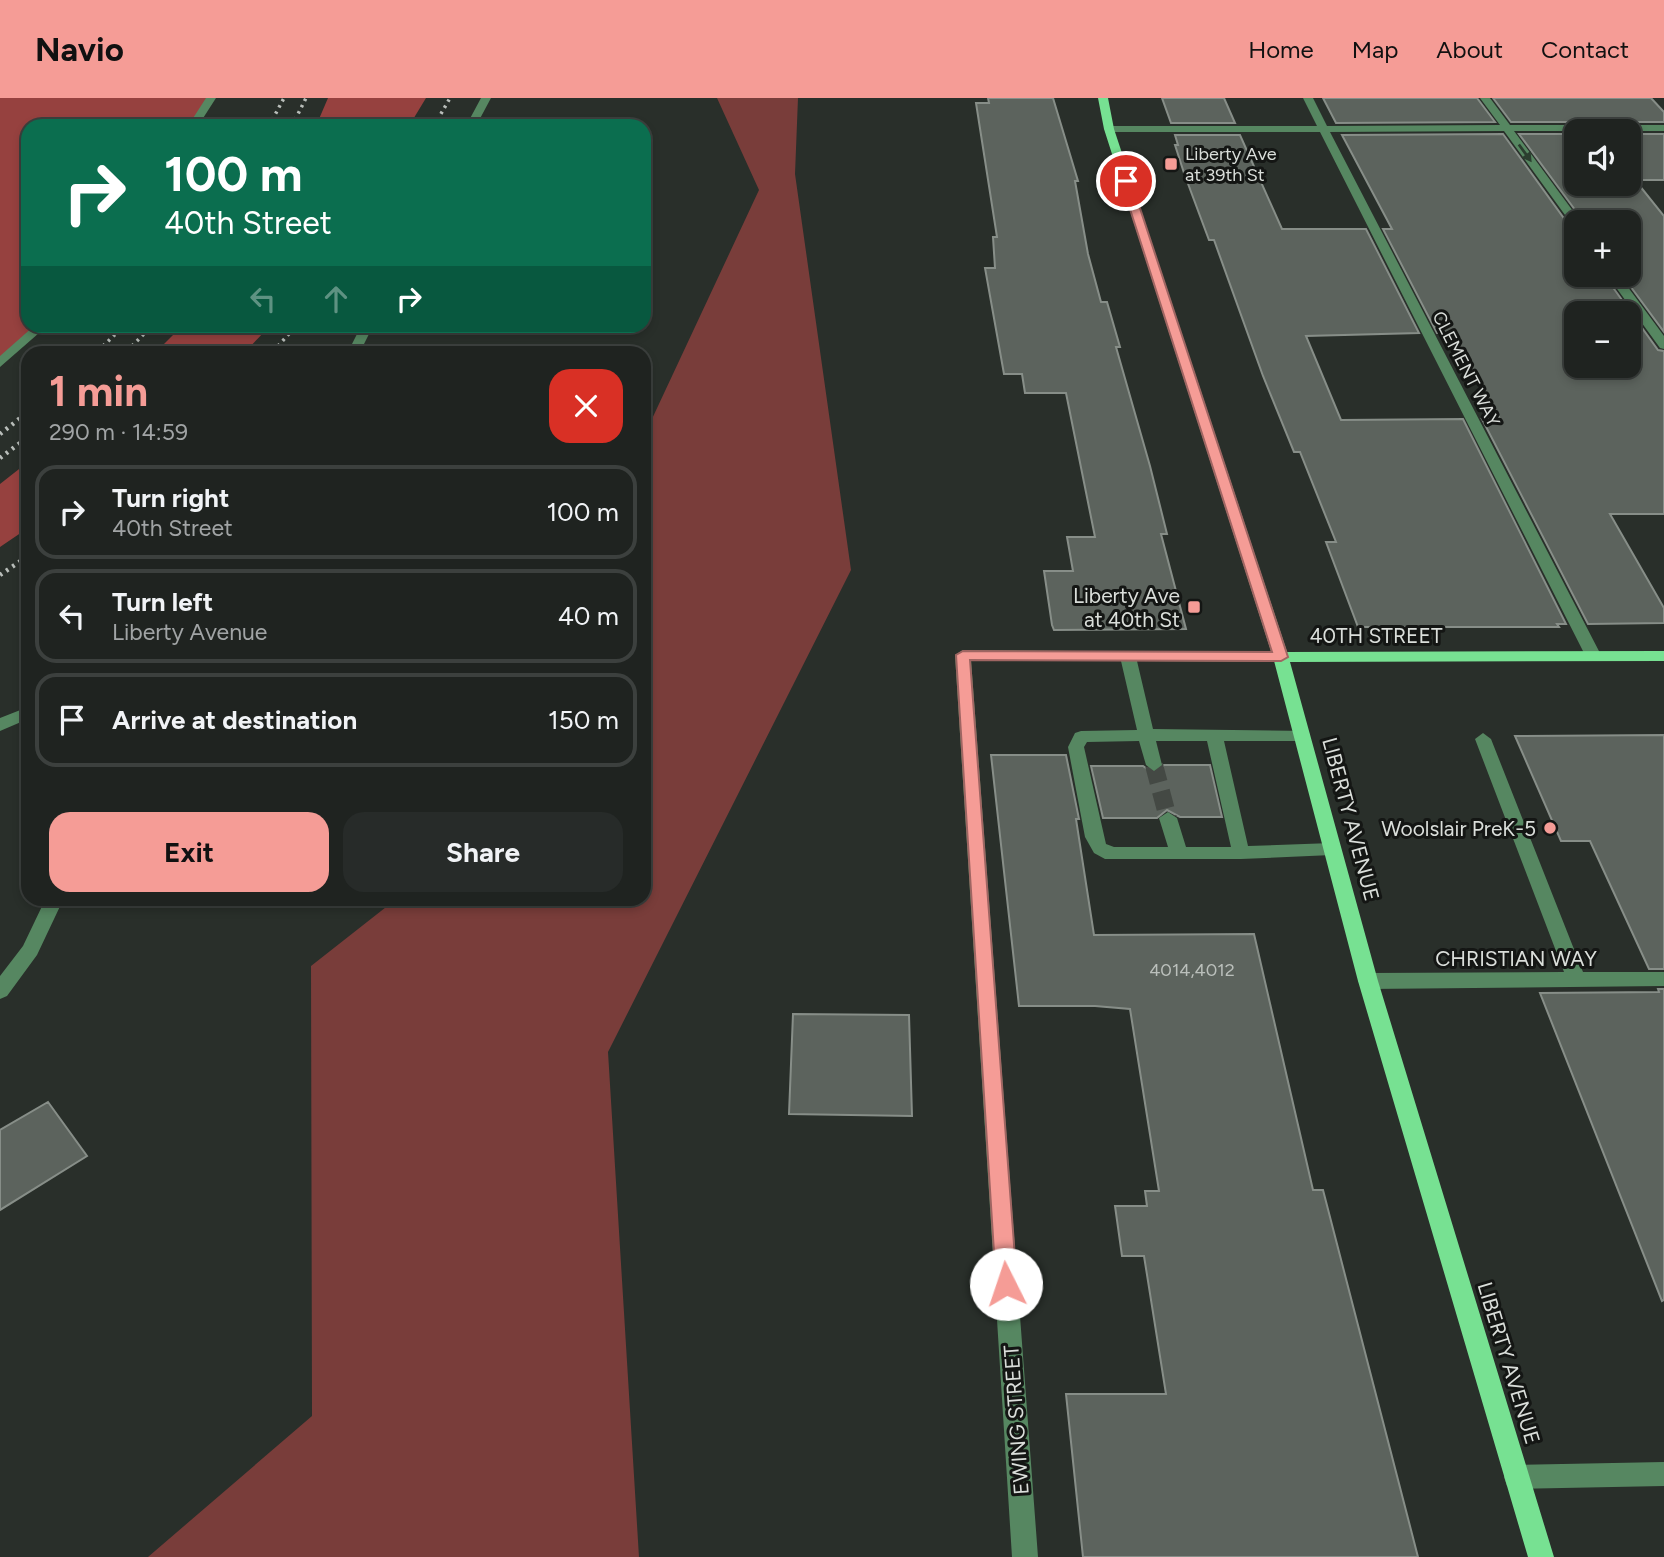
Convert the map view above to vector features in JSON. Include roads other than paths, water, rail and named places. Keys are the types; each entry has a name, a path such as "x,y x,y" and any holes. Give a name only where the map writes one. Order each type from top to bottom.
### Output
{"main road":[{"name":"LIBERTY AVENUE","path":"1103,98 1109,129 1281,657 1368,981 1541,1557"},
{"name":"40TH STREET","path":"1281,657 1664,656"}],"street":[{"path":"198,119 211,98"},
{"path":"475,119 486,98"},
{"name":"CLEMENT WAY","path":"1308,98 1593,655"},
{"path":"1485,98 1567,210"},
{"path":"1109,129 1664,128"},
{"path":"1622,287 1664,345"},
{"path":"0,363 33,333"},
{"name":"40TH STREET","path":"963,655 1281,657"},
{"name":"EWING STREET","path":"963,655 1025,1557"},
{"path":"1128,655 1154,765"},
{"path":"0,725 21,715"},
{"path":"1214,735 1241,853"},
{"path":"1301,735 1082,737 1076,747 1094,836 1100,848 1111,854 1332,849"},
{"path":"1483,739 1577,980"},
{"path":"1168,818 1179,853"},
{"path":"0,991 30,950 51,906"},
{"name":"CHRISTIAN WAY","path":"1368,981 1664,979"},
{"path":"1516,1477 1664,1474"}],"tunnel":[{"path":"1154,765 1168,818"}],"railway":[{"path":"273,119 284,98"},
{"path":"296,119 306,98"},
{"path":"438,119 450,98"},
{"path":"103,346 117,333"},
{"path":"132,346 145,333"},
{"path":"278,346 290,333"},
{"path":"0,434 21,418"},
{"path":"0,458 21,442"},
{"path":"0,575 21,561"}],"place":[{"name":"Liberty Ave at 39th St","path":"1171,164"},
{"name":"Liberty Ave at 40th St","path":"1194,607"},
{"name":"Woolslair PreK-5","path":"1550,828"}]}
